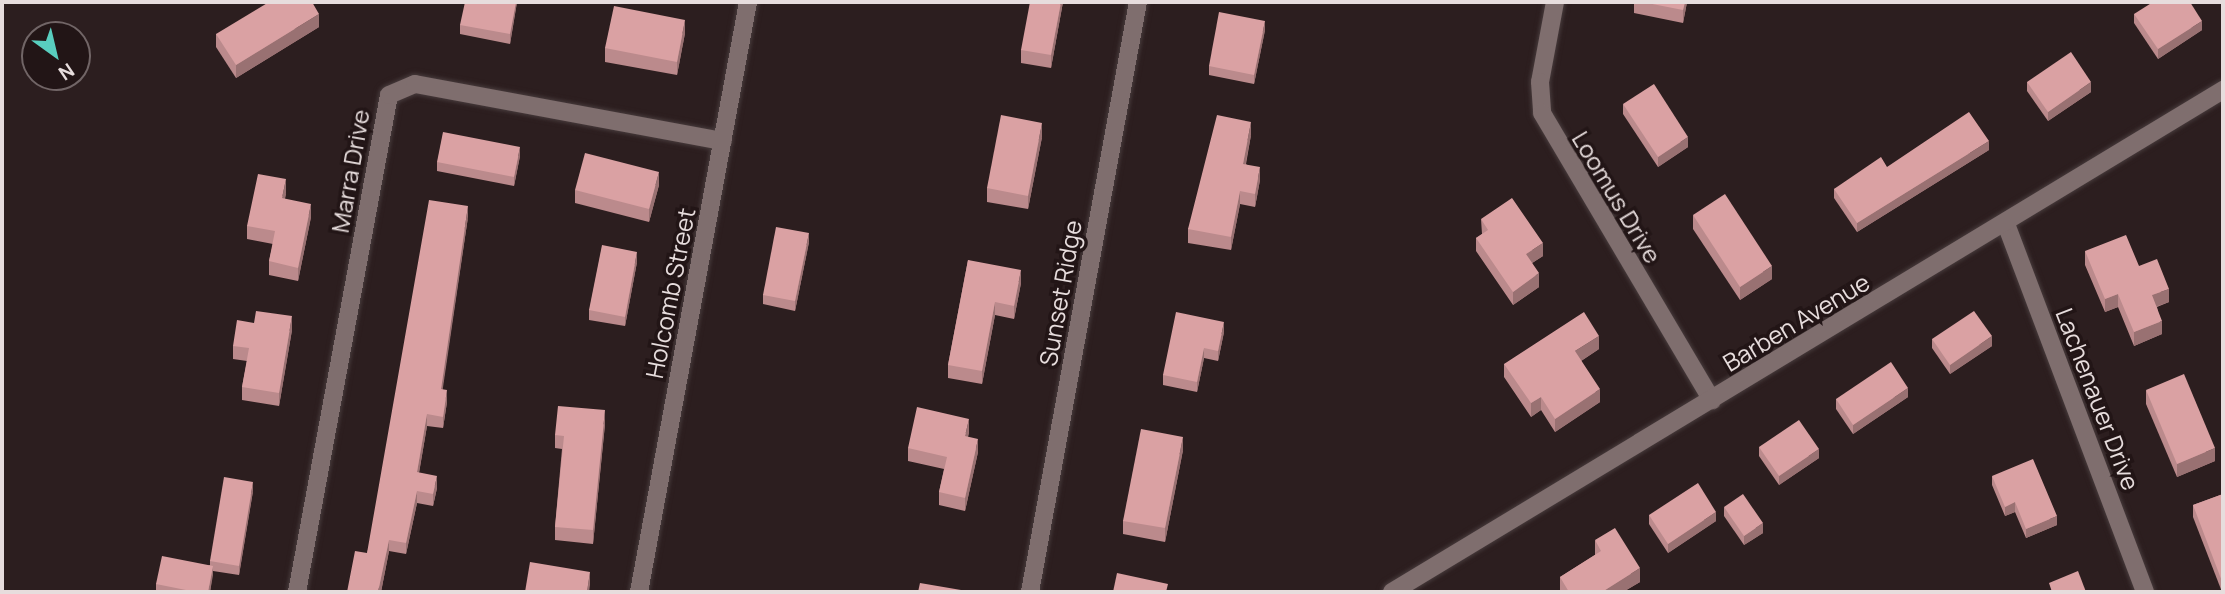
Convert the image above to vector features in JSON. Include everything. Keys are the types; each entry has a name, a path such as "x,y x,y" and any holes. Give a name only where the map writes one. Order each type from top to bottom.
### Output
{"street":[{"name":"Holcomb Street","path":"639,592 748,2"},
{"name":"Sunset Ridge","path":"1030,592 1138,2"},
{"name":"Loomus Drive","path":"1555,2 1540,82 1542,113 1712,401"},
{"name":"Marra Drive","path":"297,592 389,95 415,84 723,141"},
{"name":"Barben Avenue","path":"1392,592 2006,224 2223,90"},
{"name":"Lachenauer Drive","path":"2006,224 2145,592"}],"building":[{"path":"269,2 312,2 319,14 236,65 216,34"},
{"path":"465,2 516,2 510,34 460,25"},
{"path":"1030,2 1061,2 1051,55 1021,50"},
{"path":"1642,2 1685,2 1683,10"},
{"path":"2153,2 2190,2 2202,21 2158,49 2134,14"},
{"path":"614,6 685,20 677,62 605,48"},
{"path":"1219,12 1265,21 1254,75 1209,66"},
{"path":"2071,52 2091,82 2048,112 2027,82"},
{"path":"1654,84 1688,137 1658,157 1623,104"},
{"path":"1969,112 1989,141 1857,223 1834,189 1881,157 1887,167"},
{"path":"1001,115 1042,123 1028,196 987,188"},
{"path":"1217,115 1251,122 1243,164 1260,167 1255,194 1240,191 1231,237 1188,229"},
{"path":"443,132 520,147 514,177 437,162"},
{"path":"585,153 659,172 649,209 575,190"},
{"path":"258,174 286,179 282,198 311,204 298,268 269,261 275,231 247,226"},
{"path":"1725,194 1772,266 1740,287 1693,215"},
{"path":"1512,198 1543,243 1526,254 1539,273 1513,292 1476,238 1488,230 1481,219"},
{"path":"429,200 468,206 441,389 447,390 443,417 427,414 417,472 437,476 433,494 417,491 406,543 389,540 378,592 347,592 355,551 367,553"},
{"path":"776,227 809,233 795,301 763,295"},
{"path":"2126,235 2139,266 2157,259 2169,289 2152,295 2162,321 2134,332 2118,294 2105,299 2085,251"},
{"path":"602,245 637,252 625,317 589,310"},
{"path":"968,260 1021,270 1014,306 995,302 982,371 948,365"},
{"path":"256,311 292,316 279,393 242,387 249,348 233,346 237,320 254,323"},
{"path":"1974,311 1992,336 1950,365 1932,339"},
{"path":"1176,312 1224,322 1218,351 1204,348 1197,382 1163,375"},
{"path":"1584,312 1599,336 1575,351 1600,389 1555,419 1541,397 1531,403 1504,364"},
{"path":"1891,362 1908,388 1853,425 1836,399"},
{"path":"2184,374 2215,448 2177,464 2146,390"},
{"path":"558,406 605,410 593,530 555,527 564,436 555,435"},
{"path":"917,407 969,419 965,436 978,439 965,498 939,492 947,457 908,448"},
{"path":"1799,420 1819,449 1779,476 1759,447"},
{"path":"1141,429 1183,437 1165,528 1123,521"},
{"path":"2033,459 2057,516 2026,529 2015,502 2005,507 1992,476"},
{"path":"224,477 253,482 239,566 210,561"},
{"path":"1698,483 1716,512 1668,544 1649,515"},
{"path":"1743,494 1763,523 1744,536 1724,507"},
{"path":"2223,494 2223,584 2193,505"},
{"path":"1615,528 1640,568 1602,592 1569,592 1560,577 1601,551 1595,540"},
{"path":"162,556 213,566 208,592 156,584"},
{"path":"530,562 590,572 587,592 525,592"},
{"path":"2078,571 2086,592 2052,592 2049,583"},
{"path":"1117,573 1168,584 1166,592 1113,592"},
{"path":"920,583 961,590 918,592"}]}
